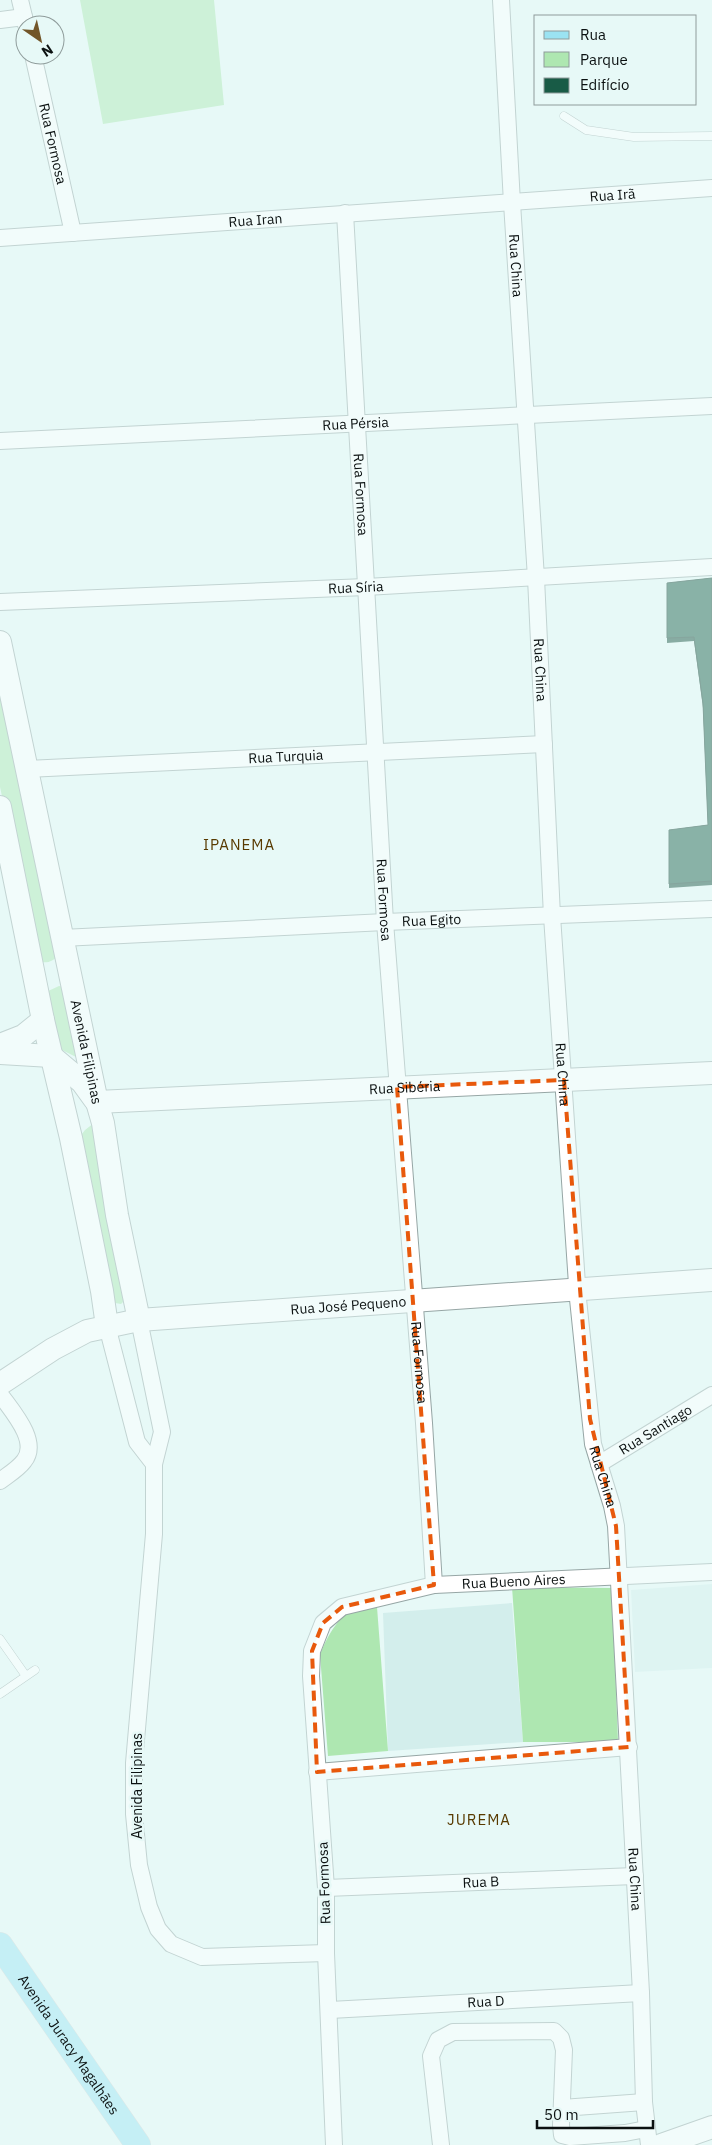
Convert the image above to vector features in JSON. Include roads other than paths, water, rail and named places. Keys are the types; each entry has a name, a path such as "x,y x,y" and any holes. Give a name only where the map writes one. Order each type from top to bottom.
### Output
{"main road":[{"name":"Avenida Filipinas","path":"0,642 72,987 103,1124 118,1215 139,1320"},
{"path":"0,807 43,1020 102,1291 107,1326"},
{"path":"33,967 48,973 61,967 67,960"},
{"path":"38,994 57,983 65,983 72,987"},
{"path":"0,1045 23,1036 43,1020"},
{"path":"0,1053 52,1056 82,1082 97,1102 70,1138"},
{"name":"Rua Sibéria","path":"97,1102 712,1073"},
{"name":"Rua José Pequeno","path":"0,1384 71,1338 87,1331 139,1320 712,1280"},
{"name":"Avenida Juracy Magalhães","path":"0,1945 138,2145"},
{"name":"Avenida Juracy Magalhães","path":"0,1976 121,2145"},
{"path":"652,2140 712,2128"}],"street":[{"path":"20,0 24,15"},
{"name":"Rua China","path":"501,0 536,578 552,916 578,1290 590,1419 599,1464 612,1506 619,1576 641,1993 644,2102 652,2140"},
{"path":"0,20 15,21"},
{"name":"Rua Formosa","path":"35,65 73,233"},
{"name":"Rua Irã","path":"512,203 712,188"},
{"name":"Rua Iran","path":"0,238 512,203"},
{"name":"Rua Formosa","path":"345,214 385,922 413,1302 424,1423 434,1585"},
{"name":"Rua Pérsia","path":"0,441 712,406"},
{"name":"Rua Síria","path":"0,602 366,587 712,567"},
{"name":"Rua Turquia","path":"27,769 544,744"},
{"name":"Rua Egito","path":"62,938 385,922 712,909"},
{"name":"Avenida Filipinas","path":"139,1320 162,1432 154,1464 154,1534 134,1763 134,1814 139,1865 149,1906 158,1929 171,1944 202,1957 326,1953"},
{"path":"107,1326 137,1442 154,1464"},
{"path":"0,1394 23,1429 29,1450 25,1459 0,1481"},
{"name":"Rua Santiago","path":"599,1464 712,1395"},
{"name":"Rua Bueno Aires","path":"323,1623 342,1607 434,1585 712,1572"},
{"name":"Rua Formosa","path":"323,1623 312,1651 317,1772 326,1888 326,1953 330,2010 334,2145"},
{"path":"317,1772 629,1747"},
{"name":"Rua B","path":"326,1888 635,1876"},
{"name":"Rua D","path":"330,2010 641,1993"},
{"path":"441,2145 431,2056 438,2040 453,2032 554,2031 561,2038 564,2050 562,2135 570,2137 616,2134 652,2140"},
{"path":"562,2108 644,2102"}],"lane":[{"path":"564,116 586,130 634,137 712,136"},
{"path":"0,1639 26,1676"},
{"path":"0,1683 3,1692 35,1670"}],"district":[{"name":"IPANEMA","path":"239,844"},
{"name":"JUREMA","path":"479,1819"}]}
